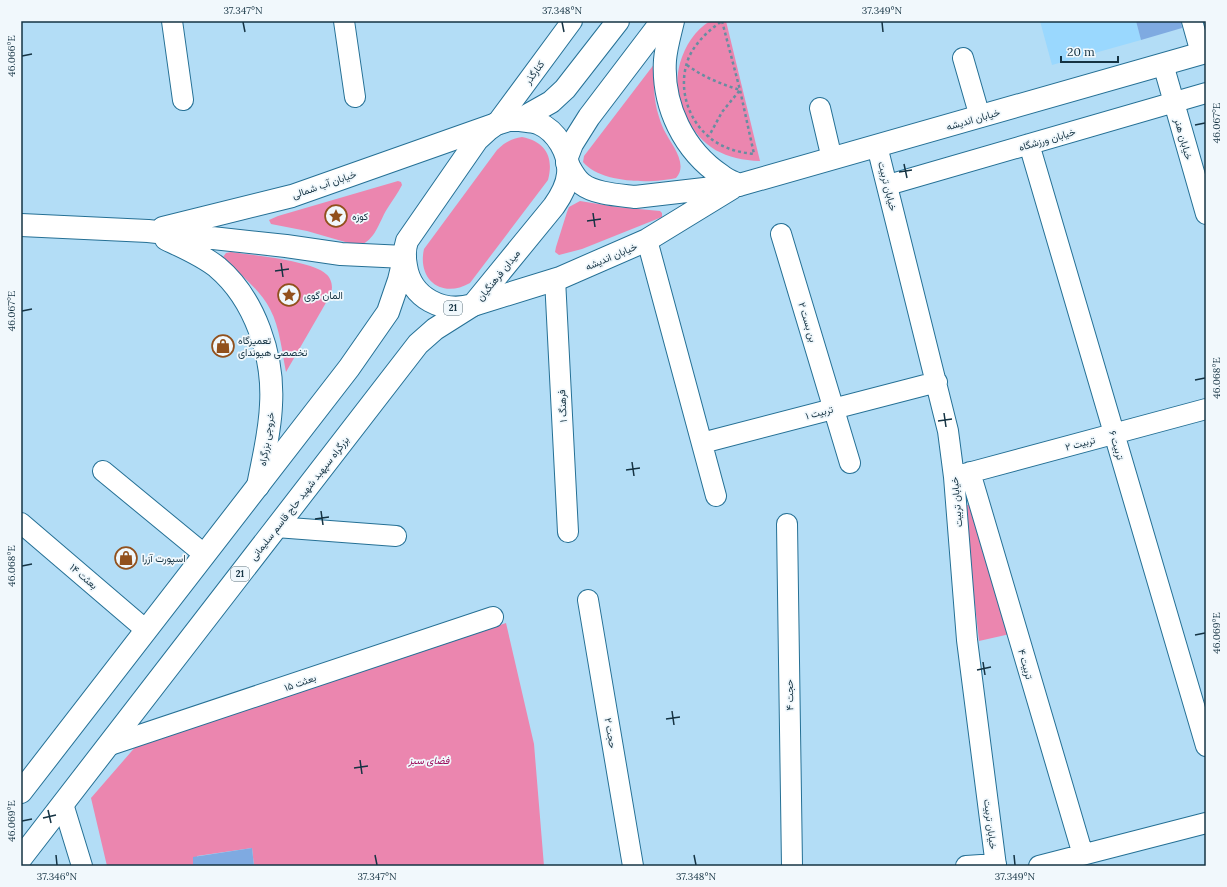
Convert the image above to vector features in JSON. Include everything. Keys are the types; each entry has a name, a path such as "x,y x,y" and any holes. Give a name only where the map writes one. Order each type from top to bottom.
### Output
{"main road":[{"name":"21","path":"519,120 551,102 565,89 618,21"},
{"name":"21","path":"567,160 572,144 589,117 662,21"},
{"path":"673,21 665,60 666,88 672,114 684,138 702,160 723,177 739,185"},
{"name":"خیابان اندیشه","path":"567,160 582,184 592,189 619,195 634,197 647,196 739,185 1204,52"},
{"name":"میدان فرهنگیان","path":"509,120 519,120 537,123 549,130 560,142 567,160 568,174 564,191 554,206 474,305 464,308 452,308 436,305 422,296 412,283 407,271 404,250 407,241 477,140 496,124 509,120"},
{"name":"خیابان آب شمالی","path":"148,231 292,196 496,124"},
{"name":"خیابان اندیشه","path":"474,305 555,279 647,240 739,185"},
{"name":"خیابان آب شمالی","path":"21,225 148,231 286,246 341,254 405,257"},
{"name":"خروجی بزرگراه","path":"148,231 190,250 216,267 234,284 249,307 259,328 266,352 272,404 269,431 258,486"},
{"name":"21","path":"23,785 205,555 350,368 388,312 405,257"},
{"name":"بزرگراه سپهبد شهید حاج قاسم سلیمانی","path":"21,858 418,344 435,329 474,305"}],"street":[{"path":"172,21 183,100"},
{"path":"344,21 355,97"},
{"name":"کنارگذر","path":"496,124 572,21"},
{"path":"1192,21 1204,52"},
{"path":"963,58 980,117"},
{"name":"خیابان هنر","path":"1163,64 1206,214"},
{"name":"خیابان ورزشگاه","path":"888,185 1206,92"},
{"path":"820,108 832,159"},
{"name":"تربیت ۶","path":"1029,144 1206,746"},
{"name":"خیابان تربیت","path":"877,146 888,185 948,431 962,474 967,640 996,865"},
{"name":"بن بست ۲","path":"781,234 850,463"},
{"path":"647,240 716,496"},
{"name":"فرهنگ ۱","path":"555,279 568,532"},
{"name":"تربیت ۱","path":"702,443 937,382"},
{"name":"تربیت ۲","path":"962,474 1206,409"},
{"path":"103,471 205,555"},
{"name":"تربیت ۴","path":"962,474 1083,855"},
{"name":"بعثت ۱۴","path":"21,523 146,630"},
{"name":"حجت ۴","path":"787,524 792,866"},
{"path":"276,527 396,536"},
{"name":"حجت ۲","path":"588,600 633,866"},
{"name":"بعثت ۱۵","path":"107,746 493,617"},
{"path":"63,804 82,866"},
{"path":"1039,866 1083,855 1104,858 1206,823"},
{"path":"966,866 996,865"}],"path":[{"path":"722,22 740,90 754,154 724,147 709,136 696,123 686,101 685,79 687,65 694,48 704,36 722,22"},
{"path":"687,65 709,78 740,90"},
{"path":"709,136 718,118 740,90"}],"shaded area":[{"path":"1040,21 1136,21 1141,40 1052,65"}],"green space":[{"path":"710,21 726,21 760,161 736,158 726,155 707,144 692,127 681,103 677,83 678,70 682,57 695,34"},
{"path":"655,63 654,92 657,110 663,128 678,154 681,167 680,172 676,178 640,181 613,178 591,169 583,162 584,156"},
{"path":"522,137 537,143 546,152 550,164 548,180 470,283 450,289 434,284 428,278 424,270 424,249 497,150 508,141"},
{"path":"398,181 401,182 402,185 373,235 365,243 359,246 307,231 271,224 269,220 278,216"},
{"path":"580,201 617,207 660,211 662,213 662,217 582,249 559,255 555,252 567,212 569,207"},
{"path":"231,252 296,262 319,269 328,276 331,281 331,294 286,372 276,324 270,309 261,295 223,257 226,253"},
{"path":"971,504 1010,634 979,641 964,506"},
{"name":"فضای سبز","path":"506,623 534,744 544,866 254,866 252,848 197,856 197,866 107,866 91,798 137,745"}],"building":[{"path":"1136,21 1181,21 1182,28 1141,40"},
{"path":"252,848 254,866 193,866 193,857"}],"place":[{"name":"کوزه","path":"336,216"},
{"name":"المان گوی","path":"289,295"},
{"name":"تعمیرگاه تخصصی هیوندای","path":"223,346"},
{"name":"اسپورت آزرا","path":"126,558"}]}
